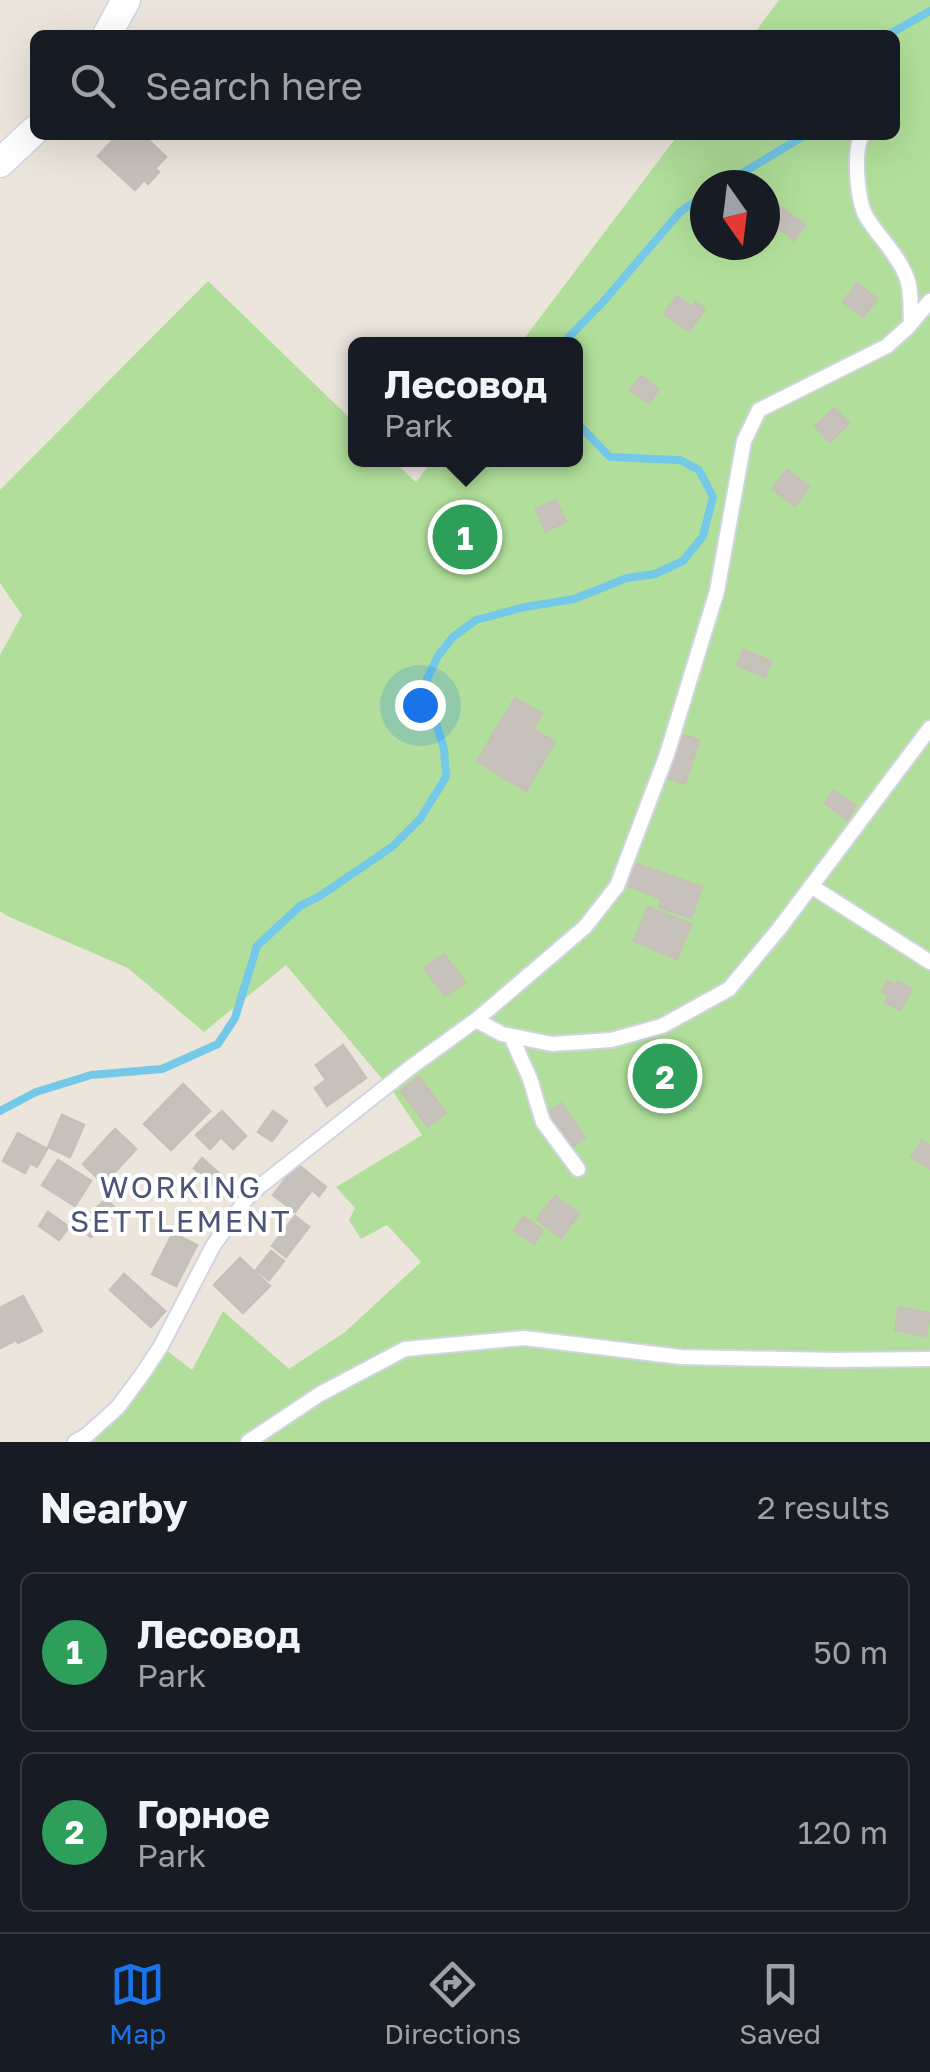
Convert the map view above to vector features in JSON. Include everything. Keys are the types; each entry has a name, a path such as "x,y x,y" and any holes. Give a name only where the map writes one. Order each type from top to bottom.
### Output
{"street":[{"path":"110,30 126,0"},
{"path":"0,163 30,135"}],"lane":[{"path":"859,140 857,160 864,214 907,278 911,323"},
{"path":"74,1442 87,1436 118,1406 141,1376 213,1246 250,1194 476,1020 585,928 617,886 667,754 717,591 744,441 758,410 887,346 930,301"},
{"path":"476,1020 502,1034 552,1044 612,1040 662,1026 729,989 779,929 930,728"},
{"path":"811,886 930,962"},
{"path":"512,1036 543,1122 578,1169"},
{"path":"248,1442 320,1394 405,1350 524,1338 681,1357 930,1359"}],"green space":[{"path":"779,0 930,0 930,1442 75,1442 87,1435 161,1346 192,1370 223,1311 289,1369 345,1332 421,1262 387,1225 361,1239 349,1220 355,1208 336,1187 422,1135 394,1093 286,965 204,1032 128,968 0,911 0,655 22,615 0,583 0,490 208,281 348,416 348,467 400,467 416,482 428,467 583,467 583,337 525,337 674,140 900,140 900,30 757,30"}],"building":[{"path":"113,140 148,140 166,157 155,168 159,172 148,184 144,180 135,190 98,156"},
{"path":"780,207 805,225 794,240 780,229"},
{"path":"857,283 877,299 863,317 843,302"},
{"path":"677,296 692,307 695,302 705,309 689,331 664,314"},
{"path":"641,376 659,389 649,403 630,390"},
{"path":"834,408 849,423 830,442 815,426"},
{"path":"787,470 809,487 795,506 772,489"},
{"path":"556,500 566,522 545,531 536,509"},
{"path":"743,650 771,661 765,677 737,665"},
{"path":"515,698 542,714 533,729 555,742 526,791 477,761"},
{"path":"682,735 699,740 685,784 668,778"},
{"path":"834,791 855,805 847,820 825,803"},
{"path":"634,863 702,887 691,918 659,907 662,899 626,885"},
{"path":"648,907 691,924 677,959 634,941"},
{"path":"444,954 465,982 445,996 424,968"},
{"path":"887,981 896,985 898,981 912,989 900,1010 885,1002 889,996 882,992"},
{"path":"343,1045 366,1078 327,1106 315,1088 326,1080 316,1065"},
{"path":"419,1077 446,1113 428,1127 401,1091"},
{"path":"183,1084 210,1111 171,1150 144,1124"},
{"path":"561,1103 585,1137 572,1147 548,1112"},
{"path":"222,1111 246,1136 233,1149 221,1137 210,1149 196,1135"},
{"path":"273,1111 287,1121 272,1141 258,1132"},
{"path":"62,1115 84,1125 70,1157 48,1147"},
{"path":"115,1129 136,1149 104,1184 83,1164"},
{"path":"18,1133 47,1149 37,1167 30,1163 25,1173 3,1161"},
{"path":"922,1140 930,1146 929,1168 911,1157"},
{"path":"202,1158 226,1180 218,1190 194,1168"},
{"path":"58,1160 91,1181 75,1206 42,1185"},
{"path":"297,1164 326,1187 319,1196 312,1190 295,1212 273,1195"},
{"path":"555,1196 579,1214 561,1238 537,1219"},
{"path":"106,1199 118,1211 91,1237 78,1225"},
{"path":"48,1212 69,1227 59,1240 39,1226"},
{"path":"295,1216 309,1227 286,1257 272,1246"},
{"path":"524,1217 543,1230 534,1244 514,1230"},
{"path":"173,1233 197,1245 176,1286 152,1274"},
{"path":"271,1251 284,1261 269,1280 256,1270"},
{"path":"240,1258 270,1286 243,1313 214,1285"},
{"path":"124,1274 165,1311 151,1327 110,1290"},
{"path":"23,1296 42,1331 18,1343 0,1308"},
{"path":"899,1307 930,1313 926,1336 895,1330"},
{"path":"0,1309 16,1340 0,1348"}],"waterway":[{"path":"897,30 930,11"},
{"path":"748,170 797,140"},
{"path":"569,337 690,205"},
{"path":"0,1111 36,1092 91,1075 162,1069 218,1044 235,1018 257,946 300,906 393,846 420,819 446,777 444,749 427,679 453,637 476,620 574,599 627,578 655,574 683,561 703,536 713,497 699,470 680,460 610,457 583,429"}],"place":[{"name":"Лесовод","path":"465,537"},
{"name":"Горное","path":"665,1076"}],"district":[{"name":"WORKING SETTLEMENT","path":"181,1204"}]}
